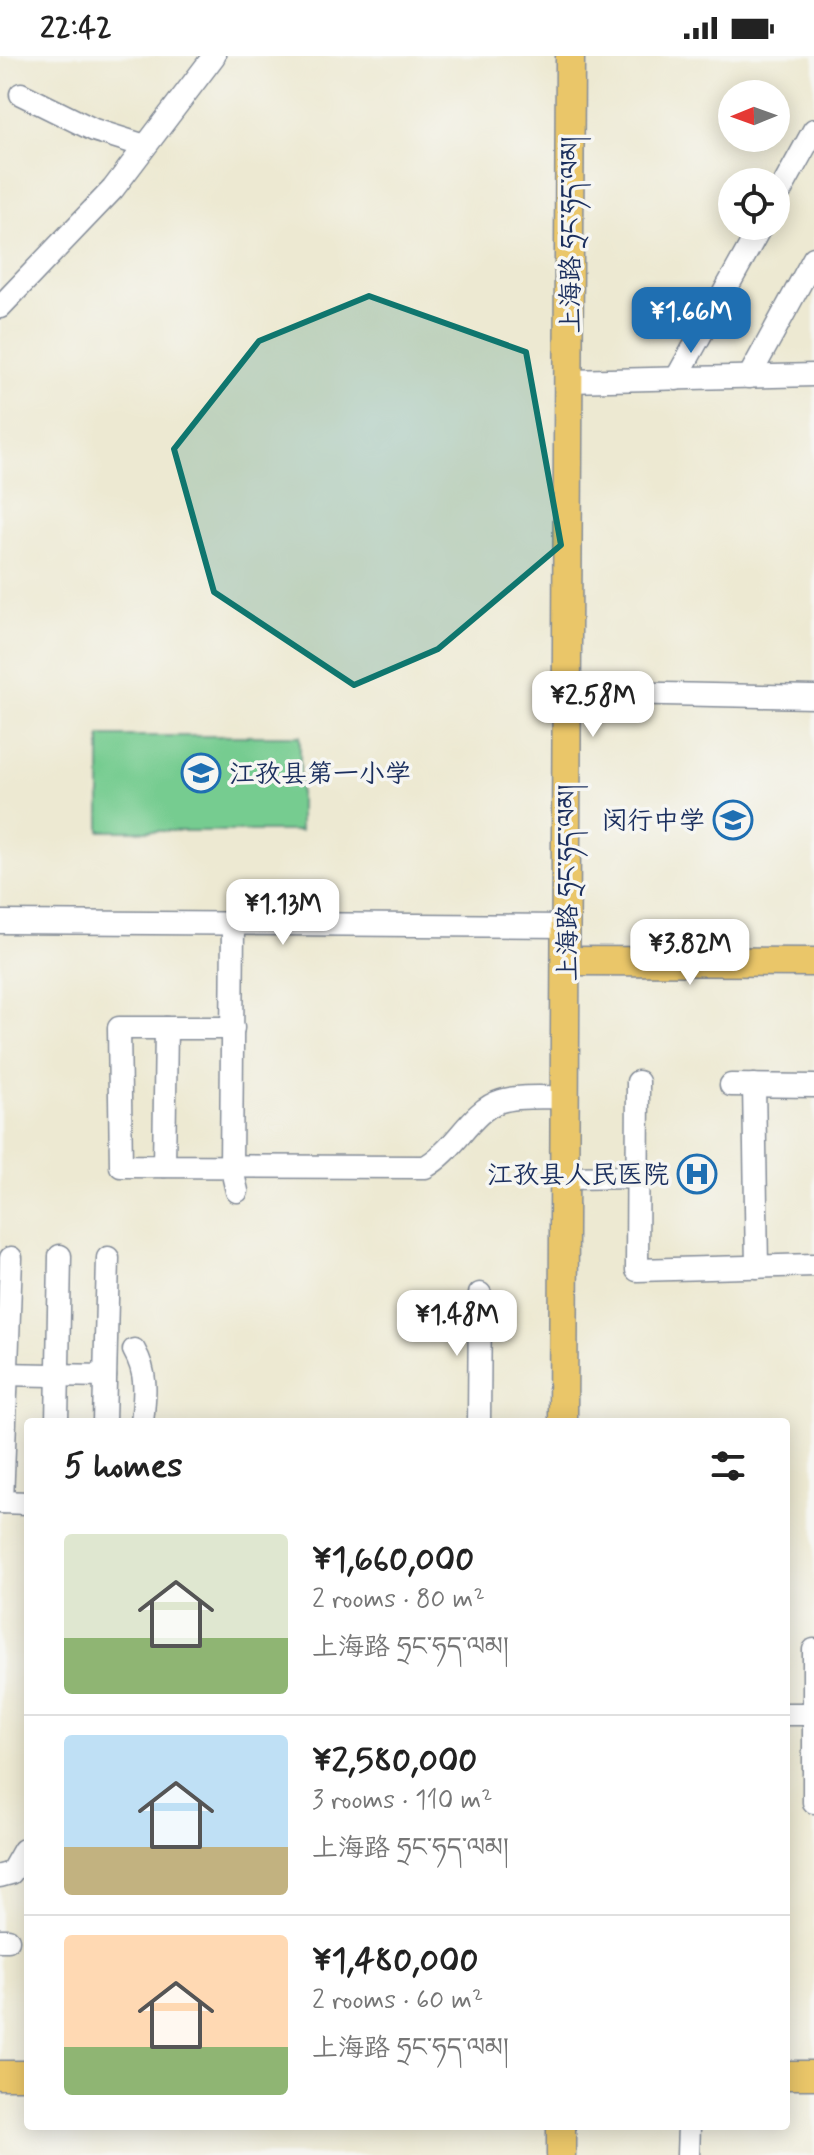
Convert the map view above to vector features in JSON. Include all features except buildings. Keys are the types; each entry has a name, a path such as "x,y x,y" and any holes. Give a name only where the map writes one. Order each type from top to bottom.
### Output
{"main road":[{"name":"上海路 ཧྲང་ཧད་ལམ།","path":"563,1418 570,56"},
{"path":"566,961 814,962"},
{"path":"0,2075 24,2075"},
{"path":"790,2075 814,2075"},
{"path":"561,2130 561,2155"}],"street":[{"path":"0,307 113,189 214,56"},
{"path":"21,94 94,130 145,146"},
{"path":"790,174 814,130"},
{"path":"676,379 753,240"},
{"path":"749,377 805,291 814,258"},
{"path":"569,381 814,375"},
{"path":"568,692 814,697"},
{"path":"0,922 567,926"},
{"path":"233,924 231,1166 237,1191"},
{"path":"233,1028 119,1028 121,1166 425,1167 445,1156 481,1112 502,1101 565,1097"},
{"path":"164,1166 166,1028"},
{"path":"638,1082 637,1270 814,1265"},
{"path":"731,1085 814,1086"},
{"path":"754,1085 757,1267"},
{"path":"565,1178 637,1177"},
{"path":"57,1418 60,1256"},
{"path":"11,1258 1,1502 24,1503"},
{"path":"104,1418 108,1258"},
{"path":"479,1418 480,1294"},
{"path":"134,1350 143,1365 146,1387 142,1418"},
{"path":"4,1374 105,1376"},
{"path":"813,1792 814,1650"},
{"path":"790,1714 813,1714"},
{"path":"0,1876 11,1873 24,1850"},
{"path":"688,2155 689,2130"}],"highlighted area":[{"path":"369,296 526,352 561,545 438,649 354,685 214,592 174,449 259,341"}],"green space":[{"path":"100,736 300,736 300,831 100,831"}],"place":[{"name":"江孜县第一小学","path":"201,773"},
{"name":"闵行中学","path":"733,820"},
{"name":"江孜县人民医院","path":"697,1174"}]}
